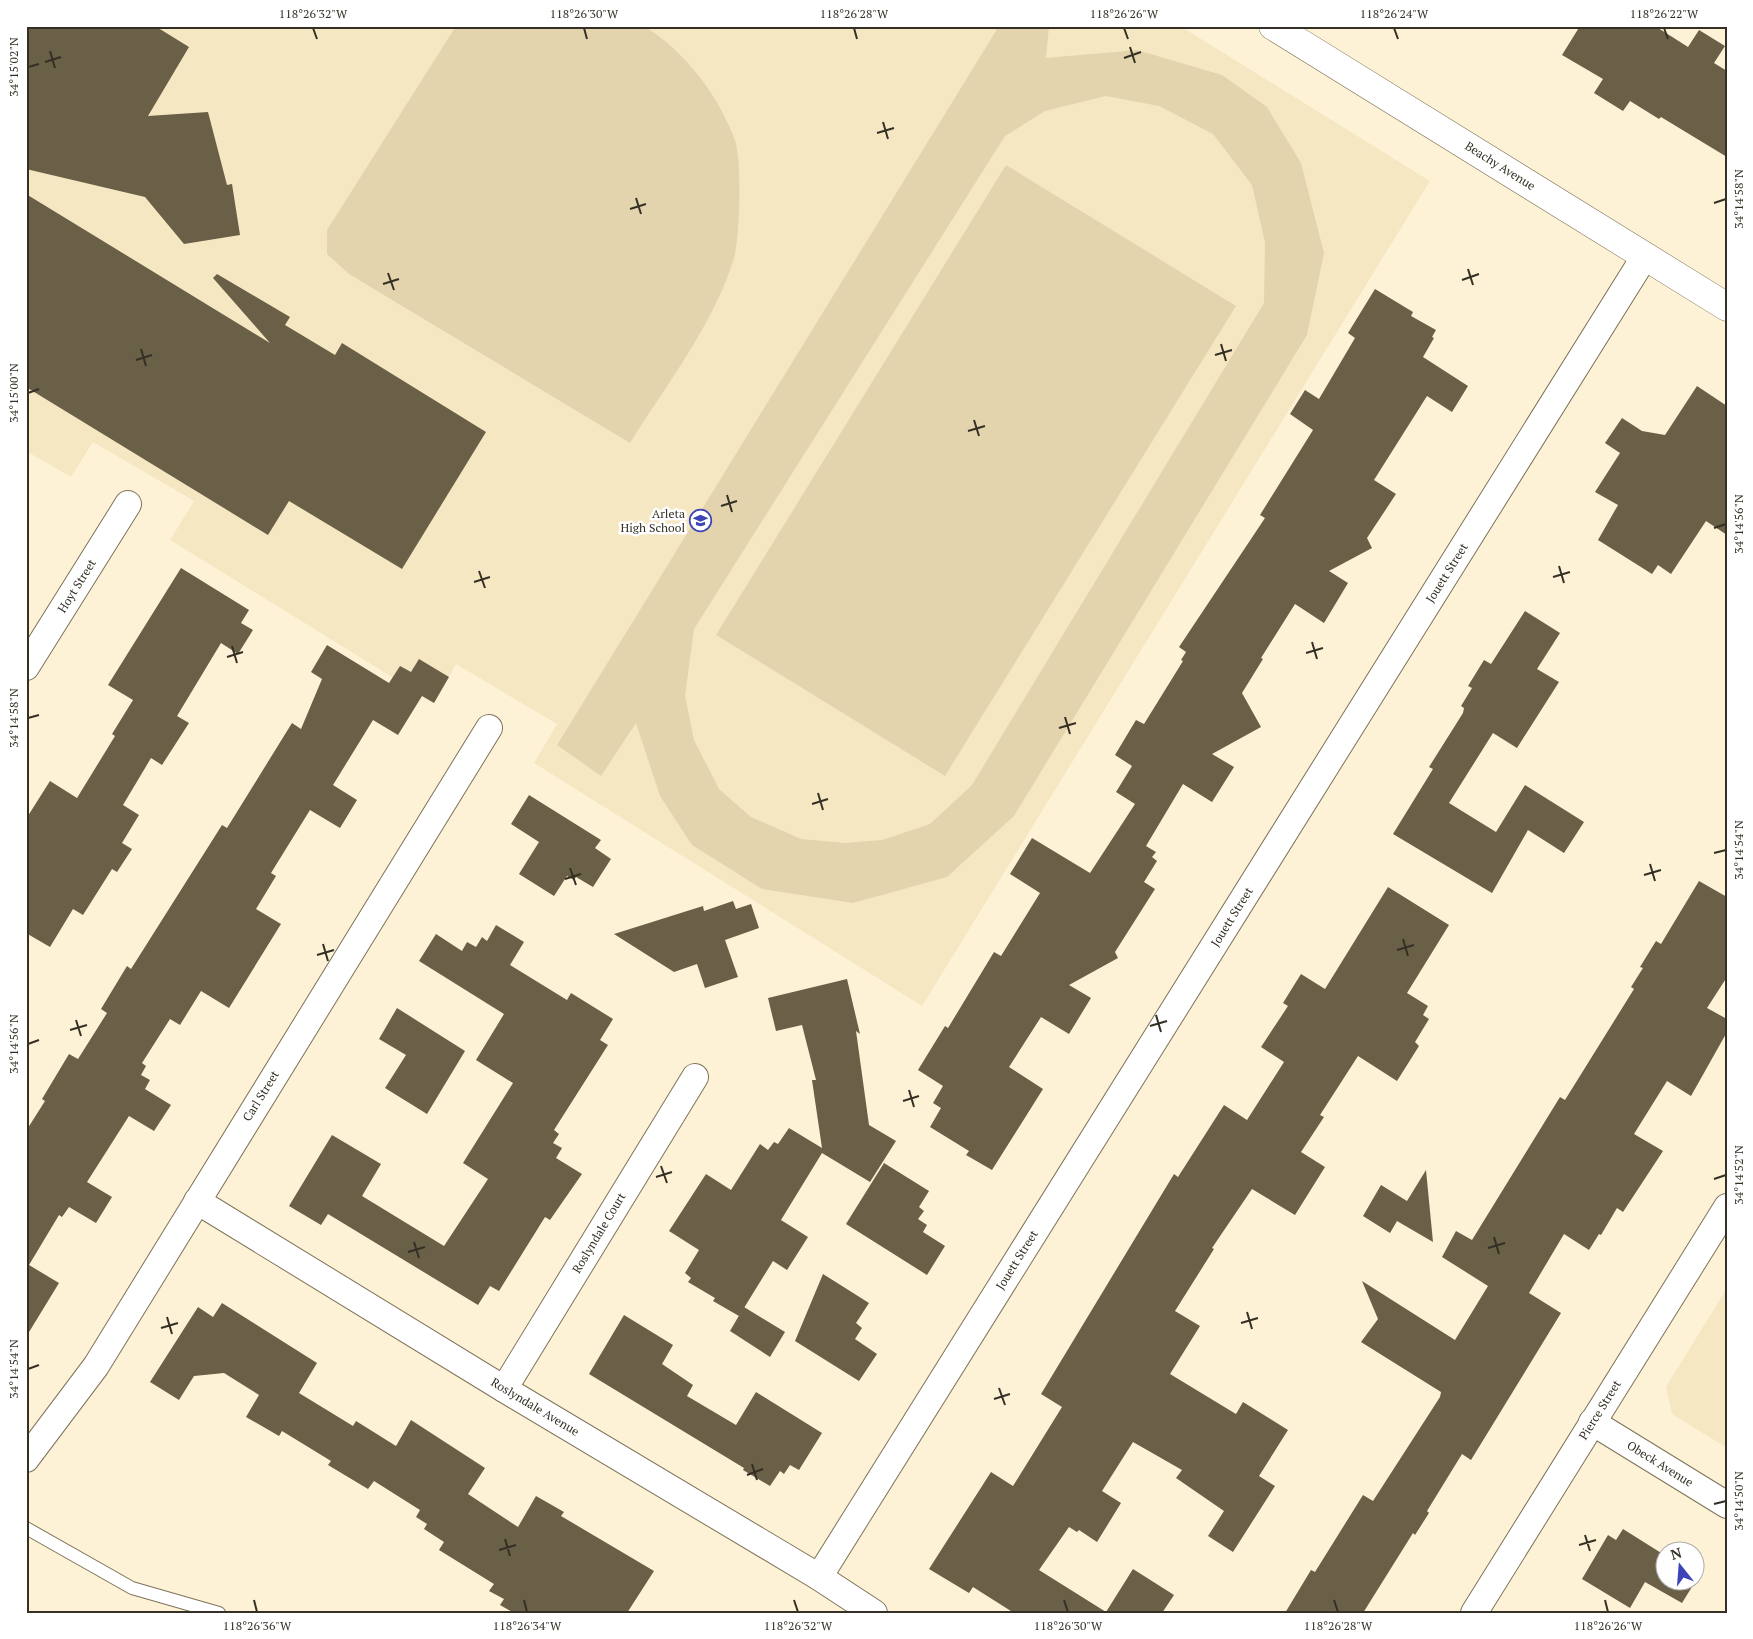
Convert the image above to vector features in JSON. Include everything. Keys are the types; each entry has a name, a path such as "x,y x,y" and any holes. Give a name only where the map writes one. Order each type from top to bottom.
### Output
{"street":[{"name":"Beachy Avenue","path":"1273,26 1727,307"},
{"name":"Jouett Street","path":"819,1577 1645,256"},
{"name":"Hoyt Street","path":"26,668 128,504"},
{"name":"Carl Street","path":"26,1459 96,1366 489,728"},
{"name":"Roslyndale Court","path":"504,1389 695,1077"},
{"name":"Roslyndale Avenue","path":"197,1201 504,1389 819,1577 874,1613"},
{"name":"Pierce Street","path":"1474,1613 1727,1206"},
{"name":"Obeck Avenue","path":"1592,1422 1727,1505"}],"lane":[{"path":"26,1528 132,1588 219,1613"}],"shaded area":[{"name":"Arleta High School","path":"26,26 1180,26 1430,181 922,1006 534,763 557,724 456,664 434,703 170,540 194,501 93,442 71,477 26,451"},
{"path":"456,26 644,26 674,48 687,62 710,91 728,123 735,140 739,164 738,233 734,258 726,282 702,330 630,443 349,274 327,254 327,230"},
{"path":"999,26 1049,26 1046,58 1137,50 1222,75 1267,107 1301,163 1324,253 1307,335 1014,816 947,877 853,903 762,889 692,845 660,796 636,723 601,776 557,745","holes":["1106,96 1159,106 1213,134 1252,185 1265,243 1264,303 972,785 930,824 882,840 845,843 801,839 751,817 719,789 694,740 685,696 694,629 1005,136 1045,111"]},
{"path":"1006,165 1236,306 945,776 716,635"},
{"path":"1727,1288 1727,1448 1672,1414 1666,1387"}],"building":[{"path":"26,26 155,26 189,47 148,116 208,112 227,185 232,184 240,235 184,244 145,197 26,169"},
{"path":"1580,26 1655,26 1688,47 1699,30 1725,46 1714,63 1727,71 1727,157 1661,117 1659,119 1630,101 1623,111 1594,93 1603,79 1562,55"},
{"path":"26,194 270,343 213,278 217,274 290,317 285,325 335,355 342,343 486,432 402,569 289,501 268,535 26,387"},
{"path":"1375,289 1413,312 1411,316 1436,330 1432,337 1434,338 1423,357 1468,386 1452,412 1427,396 1374,480 1396,494 1367,538 1372,548 1329,571 1348,583 1324,623 1295,604 1261,658 1263,659 1242,693 1261,727 1212,754 1234,767 1212,802 1183,784 1146,846 1156,852 1152,857 1157,861 1144,882 1155,889 1115,952 1118,958 1069,985 1091,998 1069,1034 1041,1017 1009,1067 1043,1089 992,1170 966,1155 969,1151 930,1127 941,1108 933,1103 943,1086 918,1070 945,1026 948,1028 994,952 1001,956 1040,893 1010,874 1032,838 1090,873 1135,804 1116,792 1132,766 1115,755 1136,720 1144,724 1183,661 1181,660 1186,652 1179,647 1265,518 1260,515 1313,430 1290,414 1305,390 1319,399 1355,338 1348,333"},
{"path":"1697,386 1727,406 1727,535 1706,521 1671,574 1658,565 1652,574 1598,540 1618,505 1595,492 1620,453 1605,443 1622,418 1642,431 1665,435"},
{"path":"181,568 249,610 241,623 253,630 238,654 221,643 177,716 189,723 162,765 151,758 123,805 139,815 122,843 132,849 117,872 112,869 83,915 73,909 50,947 26,933 26,819 50,781 77,798 115,736 112,734 133,700 108,685"},
{"path":"1525,611 1560,633 1537,669 1559,682 1517,748 1493,733 1449,803 1496,832 1525,785 1584,822 1564,853 1528,830 1492,893 1393,834 1433,769 1429,767 1463,713 1464,708 1461,706 1472,688 1468,686 1484,660 1491,664"},
{"path":"327,645 389,683 400,666 411,672 419,659 449,677 434,703 422,696 398,735 373,720 333,785 357,800 340,828 310,810 271,873 276,876 256,909 281,924 229,1008 201,991 180,1025 170,1019 142,1063 146,1066 141,1075 150,1080 145,1089 171,1105 154,1131 129,1116 87,1182 112,1197 96,1223 69,1207 62,1217 59,1215 29,1265 59,1283 26,1337 26,1131 45,1101 42,1099 69,1054 78,1059 107,1013 101,1009 127,966 131,969 222,825 227,828 292,723 301,729 322,679 311,672"},
{"path":"529,795 601,840 595,848 611,859 593,887 576,877 574,880 567,876 554,896 519,874 539,842 511,824"},
{"path":"1699,881 1727,897 1727,977 1707,1008 1727,1019 1727,1032 1691,1096 1667,1081 1634,1134 1663,1151 1623,1212 1617,1208 1601,1235 1599,1234 1589,1250 1564,1234 1529,1293 1561,1313 1471,1460 1462,1454 1427,1511 1429,1513 1415,1535 1413,1533 1363,1613 1285,1613 1311,1570 1315,1572 1363,1495 1373,1501 1440,1397 1441,1392 1361,1342 1378,1319 1362,1281 1455,1340 1488,1286 1442,1257 1456,1231 1472,1240 1560,1097 1565,1100 1634,989 1631,987 1643,968 1640,967 1656,941 1661,944"},
{"path":"1388,887 1449,925 1407,993 1428,1006 1423,1015 1429,1019 1415,1042 1419,1046 1397,1081 1358,1056 1320,1115 1324,1117 1301,1152 1325,1167 1295,1215 1252,1189 1212,1248 1214,1249 1175,1311 1200,1326 1170,1374 1236,1414 1243,1402 1288,1430 1259,1476 1275,1486 1233,1552 1208,1536 1224,1511 1176,1478 1182,1470 1133,1442 1102,1491 1121,1503 1097,1542 1079,1530 1077,1532 1069,1527 1039,1570 1106,1612 1133,1569 1174,1595 1162,1613 1014,1613 973,1587 969,1593 929,1569 991,1472 1013,1486 1062,1407 1041,1394 1174,1174 1178,1177 1224,1105 1247,1120 1284,1062 1261,1047 1288,1006 1283,1003 1301,974 1325,989"},
{"path":"733,901 736,909 751,904 759,928 725,940 738,977 705,988 697,964 674,972 614,934 703,906 704,911"},
{"path":"496,925 524,942 510,965 567,1000 571,993 613,1019 600,1040 608,1045 554,1130 559,1134 553,1143 562,1148 556,1158 582,1174 550,1220 545,1217 499,1291 490,1286 478,1305 328,1214 321,1225 289,1206 332,1135 381,1164 362,1196 444,1246 488,1179 463,1163 513,1083 476,1060 504,1014 419,961 436,934 462,951 467,942 476,947 482,937 487,941"},
{"path":"847,979 860,1034 856,1031 869,1125 896,1141 870,1182 822,1153 781,1220 808,1237 787,1270 773,1261 739,1316 713,1301 715,1298 688,1282 691,1278 685,1273 699,1250 669,1231 706,1174 731,1190 760,1144 768,1150 774,1142 778,1144 789,1128 822,1148 812,1080 816,1080 802,1025 776,1031 768,998"},
{"path":"397,1008 465,1051 427,1114 385,1088 406,1055 379,1039"},
{"path":"884,1163 929,1191 919,1207 924,1211 918,1219 927,1225 923,1232 945,1246 927,1275 846,1224"},
{"path":"1426,1170 1433,1242 1397,1221 1390,1233 1363,1216 1381,1185 1407,1201"},
{"path":"823,1274 869,1303 856,1323 862,1328 855,1339 877,1354 859,1381 795,1341"},
{"path":"222,1303 317,1363 299,1393 353,1426 356,1421 396,1446 411,1420 485,1468 468,1494 518,1527 536,1496 564,1512 561,1516 654,1571 627,1613 514,1613 500,1605 504,1599 489,1591 494,1584 439,1550 444,1542 424,1529 427,1524 416,1517 420,1510 374,1481 368,1489 328,1465 331,1461 282,1431 279,1436 246,1417 259,1395 224,1373 194,1376 179,1400 150,1382 198,1307 213,1317"},
{"path":"744,1307 785,1332 770,1357 730,1331"},
{"path":"624,1315 673,1345 662,1364 693,1385 687,1396 736,1425 756,1392 822,1433 799,1470 790,1465 784,1474 780,1471 770,1486 743,1470 744,1468 589,1374"},
{"path":"1623,1529 1656,1550 1656,1588 1645,1582 1630,1608 1582,1579 1608,1535 1616,1540"},
{"path":"1663,1592 1689,1592 1682,1603"}],"place":[{"name":"Arleta High School","path":"701,521"}]}
